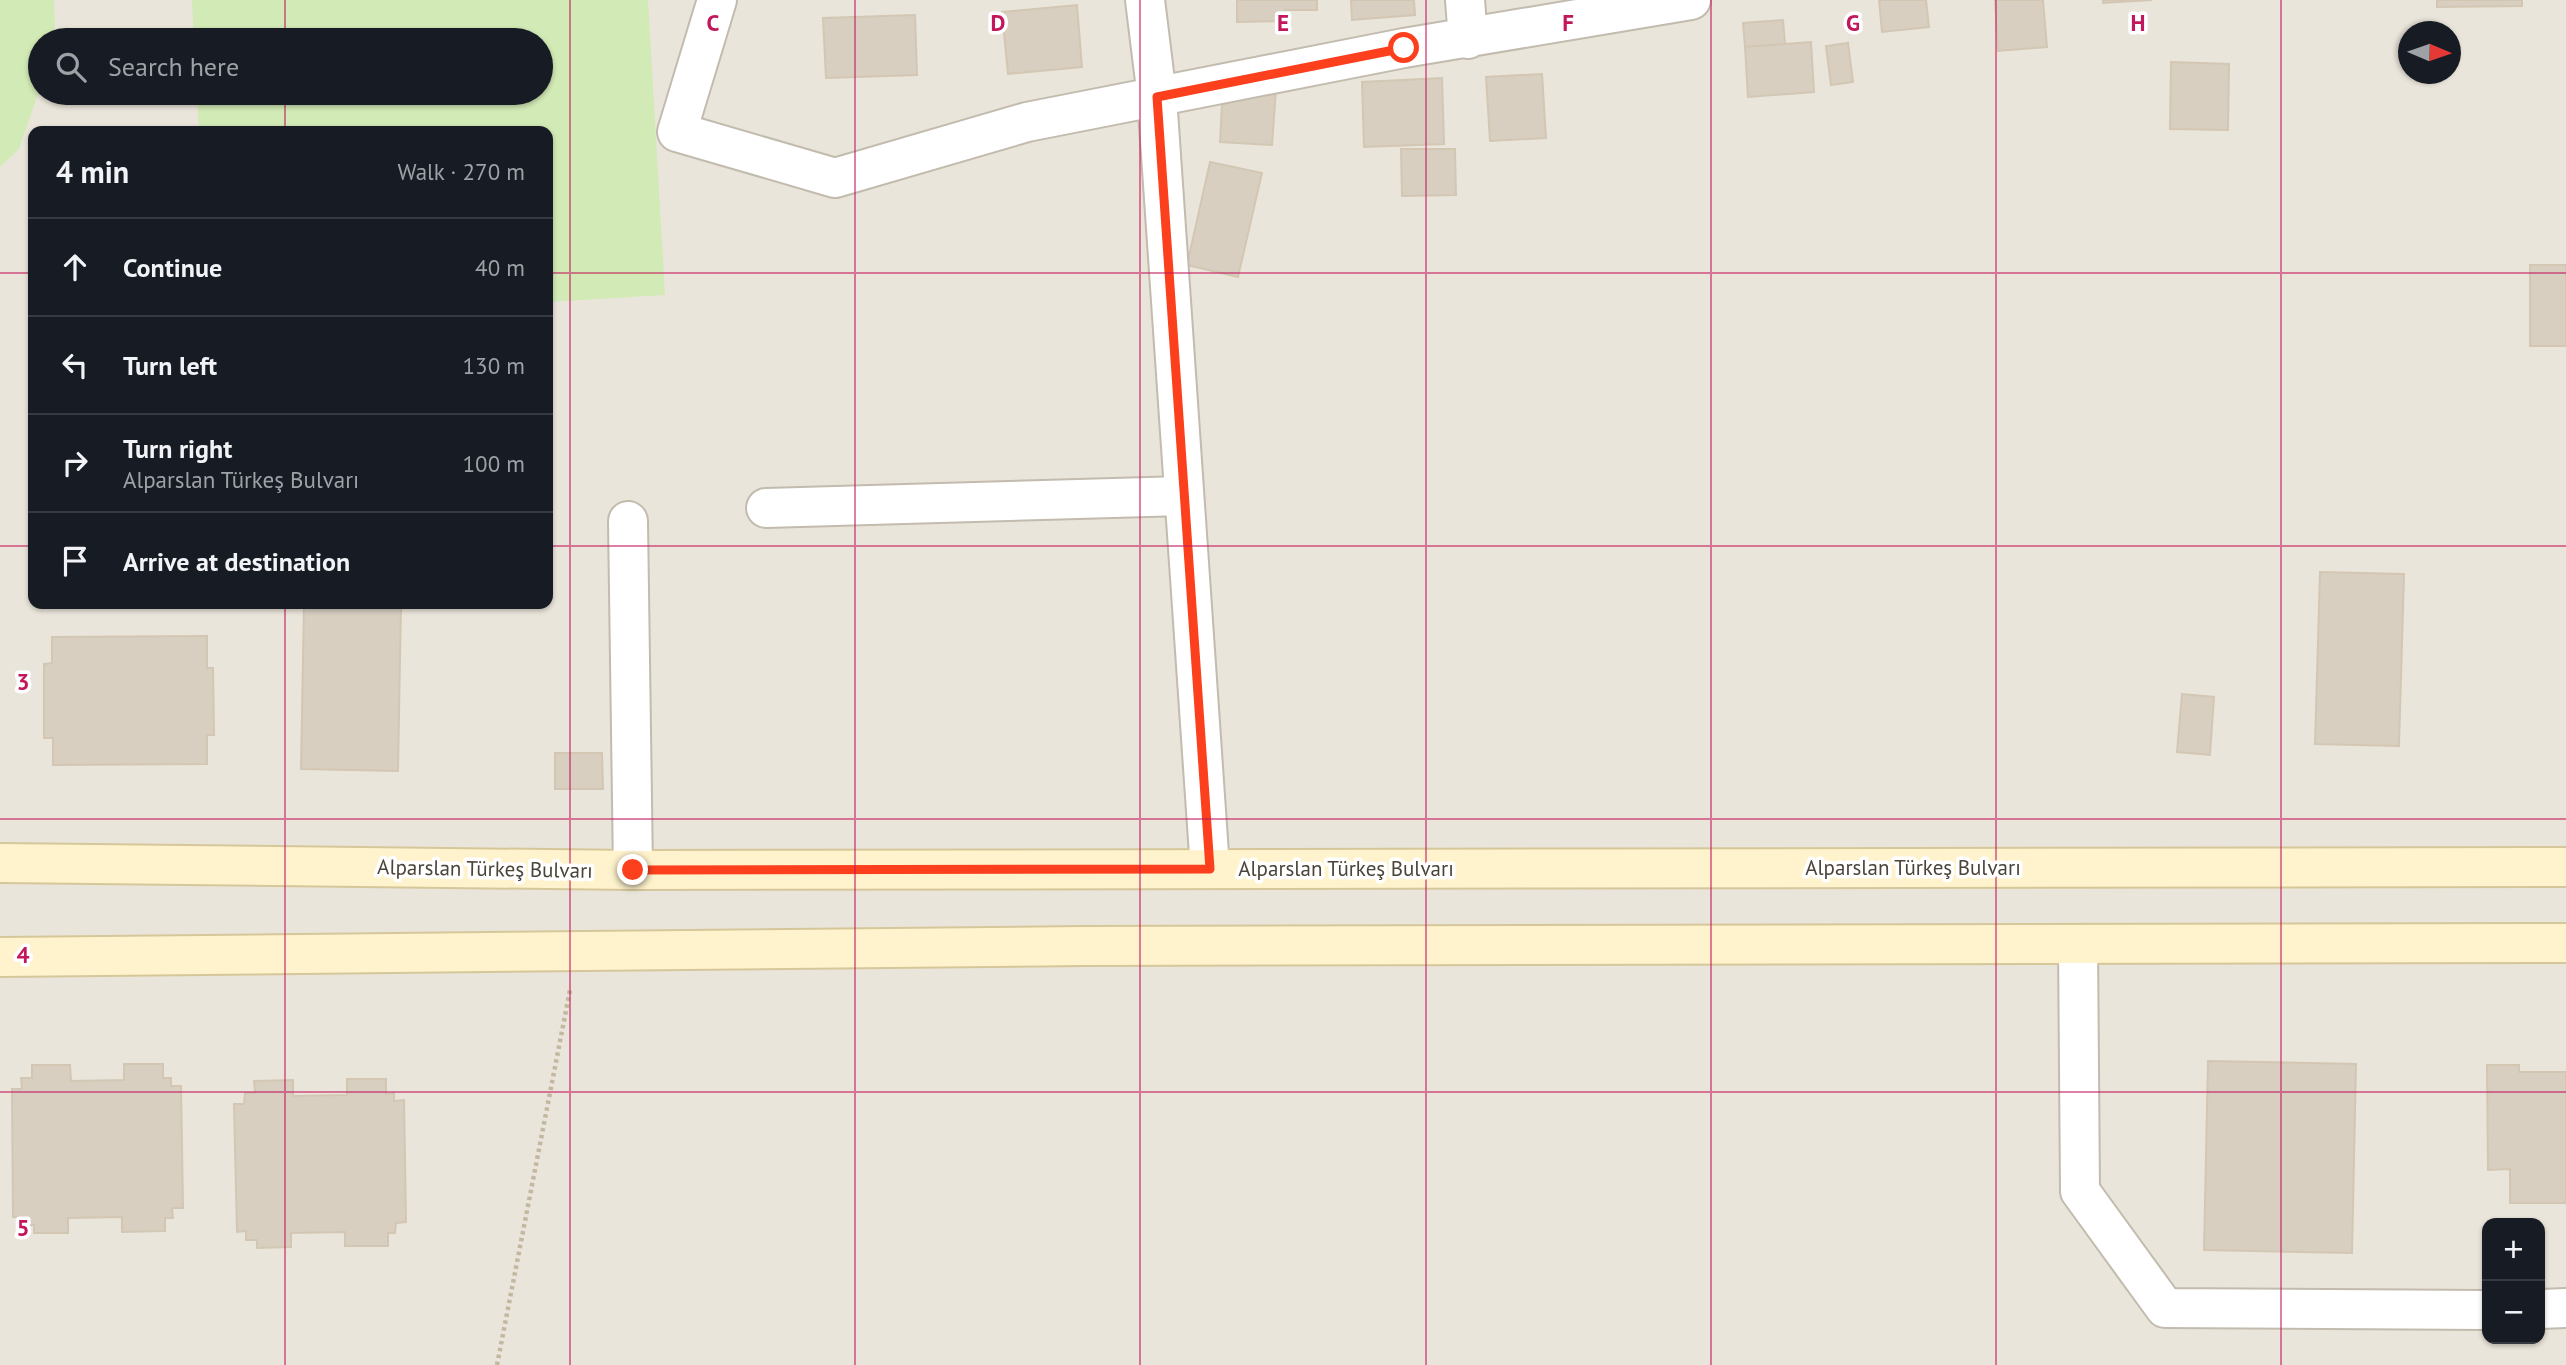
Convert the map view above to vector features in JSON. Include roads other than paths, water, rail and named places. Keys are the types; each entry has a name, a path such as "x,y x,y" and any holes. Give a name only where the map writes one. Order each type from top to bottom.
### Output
{"main road":[{"name":"Alparslan Türkeş Bulvarı","path":"0,863 633,870 2566,867"},
{"path":"0,957 578,951 2566,943"}],"street":[{"path":"717,0 677,132 835,178 1027,122 1404,48 1691,0"},
{"path":"1145,0 1157,97 1210,869"},
{"path":"1465,0 1468,39"},
{"path":"766,508 1184,496"},
{"path":"628,521 633,870"},
{"path":"2078,944 2080,1191 2165,1308 2482,1310"},
{"path":"2545,1308 2566,1308"}]}
